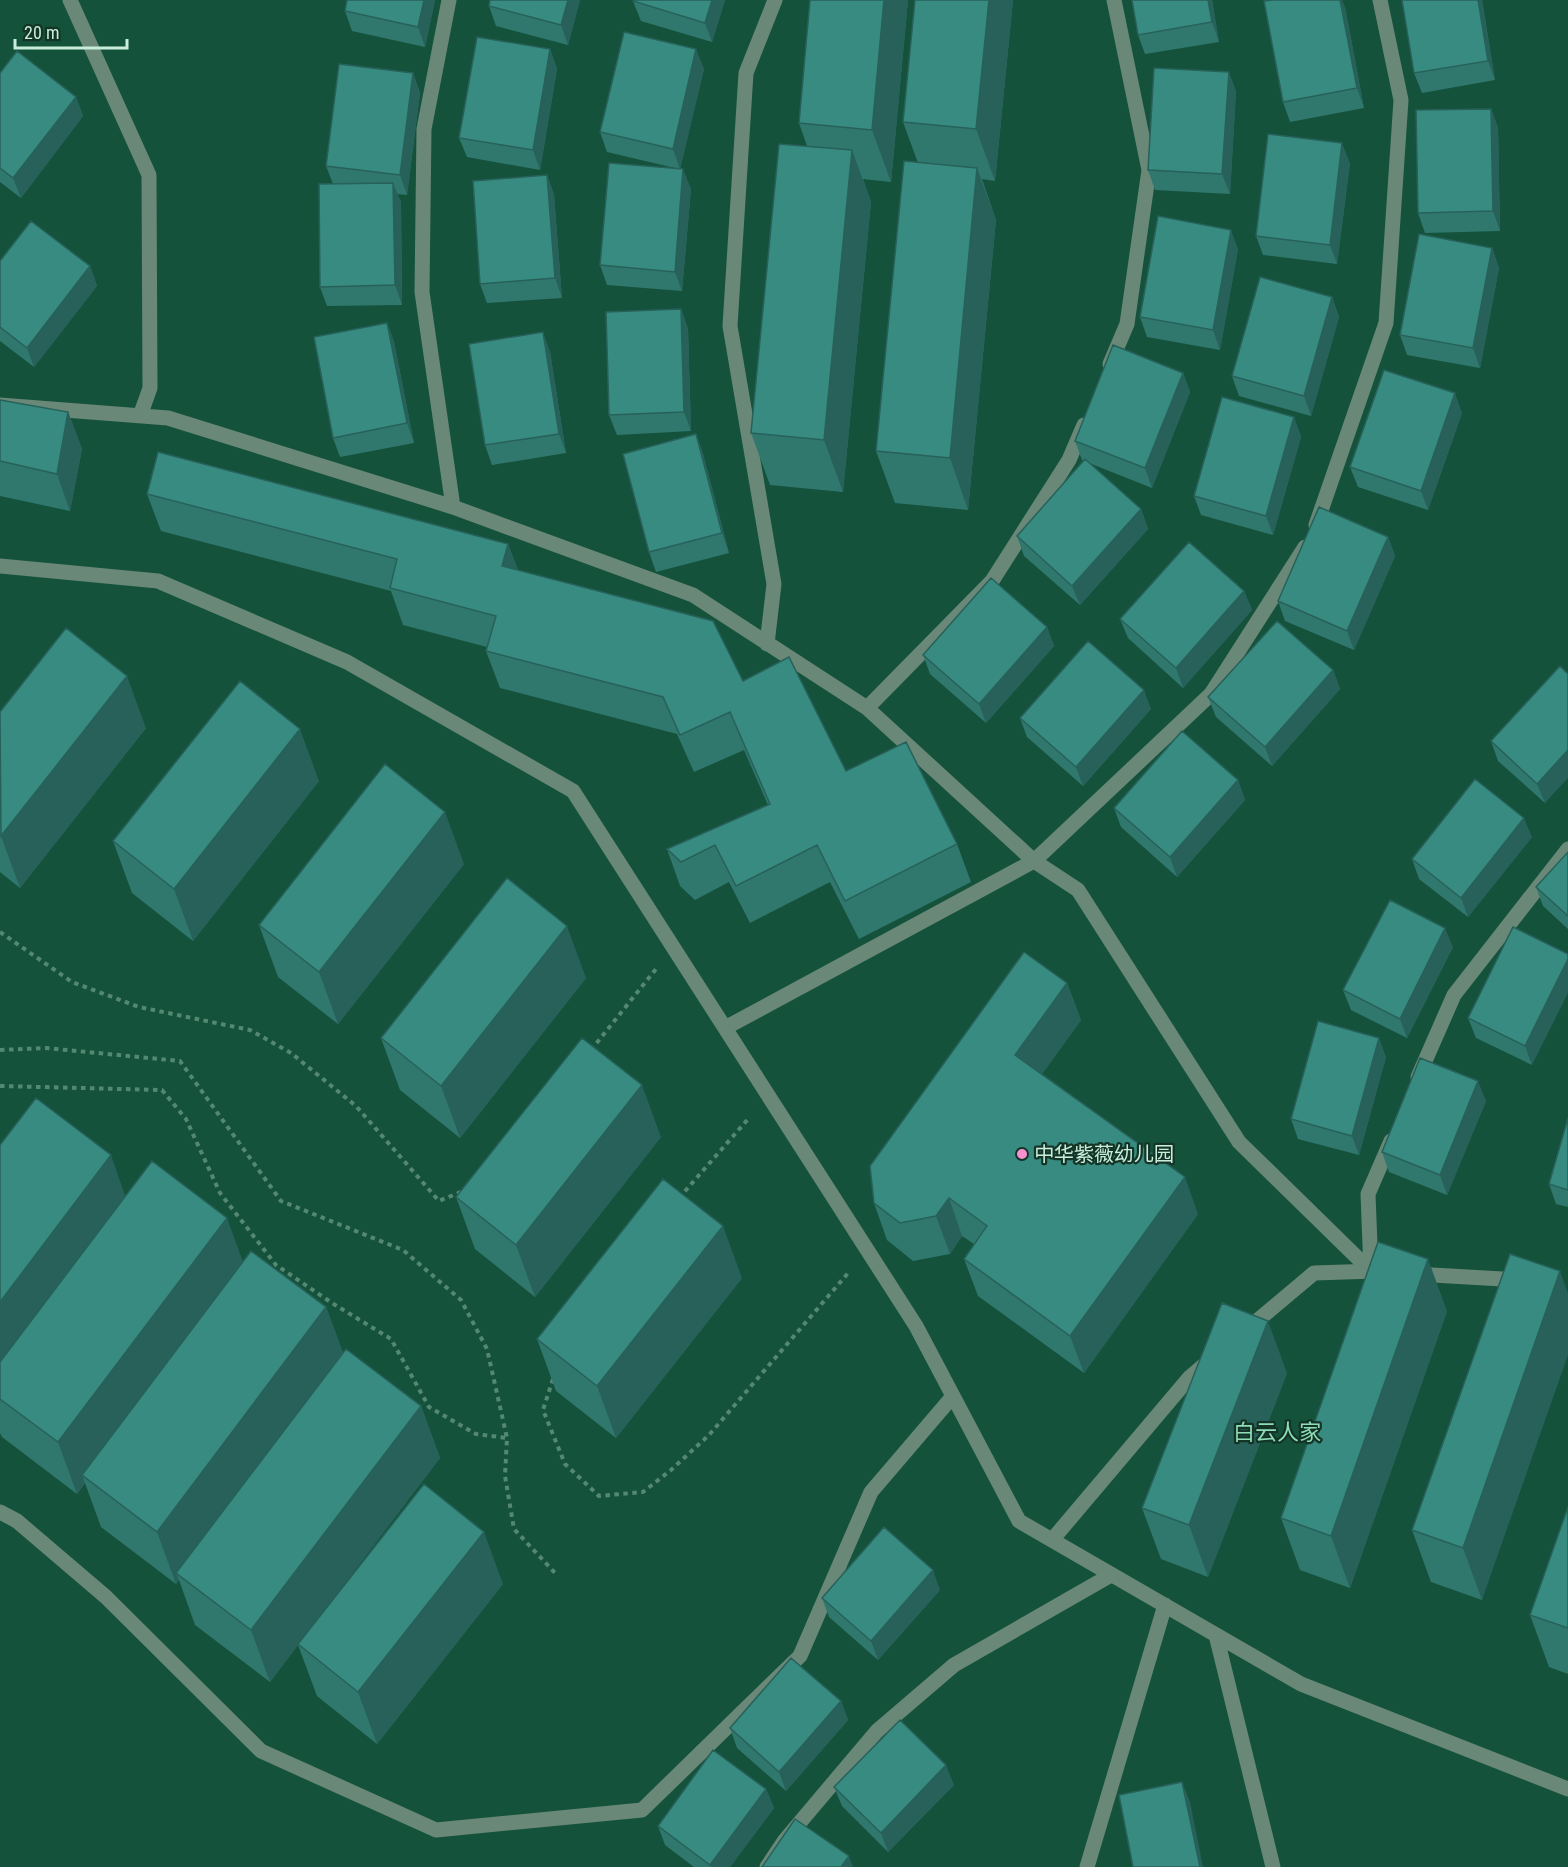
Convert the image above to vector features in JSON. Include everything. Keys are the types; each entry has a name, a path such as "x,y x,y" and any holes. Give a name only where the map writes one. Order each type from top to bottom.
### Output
{"street":[{"path":"70,0 149,175 150,388 140,416"},
{"path":"449,0 423,129 422,292 453,507"},
{"path":"767,644 774,584 730,326 746,73 775,0"},
{"path":"1105,376 1127,324 1149,170 1114,0"},
{"path":"725,1028 1034,861 1211,694 1311,538 1386,323 1401,100 1380,0"},
{"path":"0,405 168,418 453,507 693,595 867,708 1034,861 1078,890 1239,1142 1371,1271"},
{"path":"867,708 992,581 1069,460 1092,408"},
{"path":"0,567 158,581 357,668 573,791 916,1326 1019,1521 1301,1684 1568,1789"},
{"path":"1413,1089 1454,995 1568,849"},
{"path":"1371,1271 1368,1194 1395,1131"},
{"path":"1052,1540 1189,1378 1314,1273 1371,1271 1533,1281"},
{"path":"0,1512 17,1521 106,1597 261,1751 436,1830 642,1810 800,1656 871,1492 953,1396"},
{"path":"767,1867 785,1840 877,1731 945,1672 1110,1575"},
{"path":"1087,1867 1165,1605"},
{"path":"1216,1635 1273,1867"}],"path":[{"path":"0,932 72,982 139,1007 250,1030 291,1053 356,1106 439,1201 468,1189"},
{"path":"591,1050 673,948"},
{"path":"0,1050 46,1048 180,1060 281,1201 403,1250 460,1300 487,1349 507,1438 505,1476 514,1529 556,1574"},
{"path":"0,1086 162,1090 186,1119 219,1193 276,1265 391,1339 429,1407 476,1434 507,1438"},
{"path":"675,1202 768,1096"},
{"path":"554,1377 543,1410 565,1464 599,1497 643,1492 709,1436 867,1251"}],"building":[{"path":"347,0 424,0 418,27 345,11"},
{"path":"490,0 568,0 561,25 489,6"},
{"path":"634,0 712,0 705,23"},
{"path":"810,0 884,0 872,130 799,123"},
{"path":"915,0 989,0 976,129 903,122"},
{"path":"1132,0 1208,0 1212,22 1138,35"},
{"path":"1340,0 1357,88 1283,102 1264,1"},
{"path":"1402,0 1478,0 1488,61 1414,73"},
{"path":"624,32 696,49 673,149 600,132"},
{"path":"477,37 550,49 533,150 459,138"},
{"path":"17,51 76,97 13,178 0,168 0,73"},
{"path":"339,64 413,73 400,175 326,166"},
{"path":"1154,68 1229,72 1222,174 1148,170"},
{"path":"1491,109 1493,211 1418,213 1416,110"},
{"path":"1268,134 1342,143 1330,245 1256,236"},
{"path":"779,144 852,150 824,440 751,433"},
{"path":"904,161 977,168 950,458 876,451"},
{"path":"609,163 683,169 675,272 600,265"},
{"path":"547,175 555,278 480,284 473,181"},
{"path":"393,183 395,285 320,287 319,184"},
{"path":"1158,216 1231,230 1213,330 1140,317"},
{"path":"31,221 90,266 27,348 0,327 0,261"},
{"path":"1419,234 1492,248 1473,348 1400,335"},
{"path":"1260,277 1332,297 1304,396 1232,376"},
{"path":"681,309 684,412 609,415 606,312"},
{"path":"387,323 407,423 333,438 314,337"},
{"path":"543,332 559,434 485,445 469,344"},
{"path":"1113,345 1183,373 1145,468 1075,441"},
{"path":"1384,370 1455,393 1421,491 1350,467"},
{"path":"1222,397 1294,417 1266,516 1194,496"},
{"path":"0,400 68,412 57,474 0,461"},
{"path":"696,434 722,533 649,552 623,454"},
{"path":"158,452 508,544 502,566 713,621 743,681 789,657 846,771 906,742 957,844 845,901 817,845 736,886 715,845 681,862 667,849 770,804 730,712 680,735 663,697 486,651 496,616 390,588 397,559 147,494"},
{"path":"1085,459 1141,509 1072,586 1017,536"},
{"path":"1319,507 1388,537 1347,631 1278,601"},
{"path":"1189,542 1244,591 1176,668 1120,619"},
{"path":"991,578 1047,627 979,704 923,655"},
{"path":"1277,621 1333,670 1265,747 1208,697"},
{"path":"66,628 127,676 1,836 0,712"},
{"path":"1088,641 1144,690 1076,767 1020,718"},
{"path":"1560,666 1568,674 1568,750 1537,784 1491,741"},
{"path":"240,681 300,729 174,889 113,841"},
{"path":"1182,731 1238,780 1170,857 1114,808"},
{"path":"385,764 445,812 319,972 259,925"},
{"path":"1475,779 1524,818 1461,898 1412,859"},
{"path":"1568,852 1568,916 1536,887"},
{"path":"507,878 567,926 441,1086 381,1038"},
{"path":"1390,900 1445,928 1400,1019 1343,990"},
{"path":"1513,927 1568,954 1568,959 1525,1046 1468,1018"},
{"path":"1024,952 1067,983 1015,1055 1185,1177 1070,1336 964,1259 987,1226 949,1198 936,1216 900,1223 874,1203 870,1166"},
{"path":"1318,1021 1379,1038 1352,1136 1291,1119"},
{"path":"582,1038 642,1085 516,1245 456,1197"},
{"path":"1420,1058 1478,1081 1440,1175 1382,1152"},
{"path":"36,1098 111,1155 0,1302 0,1145"},
{"path":"1568,1118 1568,1190 1549,1184"},
{"path":"152,1161 227,1218 58,1442 0,1399 0,1362"},
{"path":"663,1179 723,1226 597,1386 537,1339"},
{"path":"1378,1242 1428,1259 1331,1536 1281,1518"},
{"path":"251,1251 326,1307 157,1532 82,1475"},
{"path":"1510,1254 1560,1271 1463,1548 1412,1530"},
{"path":"1222,1303 1268,1321 1189,1525 1142,1508"},
{"path":"346,1349 421,1406 251,1630 176,1573"},
{"path":"424,1484 484,1532 358,1692 298,1644"},
{"path":"1568,1507 1568,1628 1530,1615"},
{"path":"884,1527 933,1570 871,1641 822,1598"},
{"path":"791,1658 841,1701 779,1772 730,1728"},
{"path":"900,1720 946,1765 881,1833 834,1787"},
{"path":"713,1750 766,1789 710,1865 658,1826"},
{"path":"1182,1782 1200,1867 1133,1867 1119,1795"},
{"path":"795,1819 849,1856 841,1867 762,1867"}],"place":[{"name":"中华紫薇幼儿园","path":"1022,1154"}],"district":[{"name":"白云人家","path":"1277,1432"}]}
